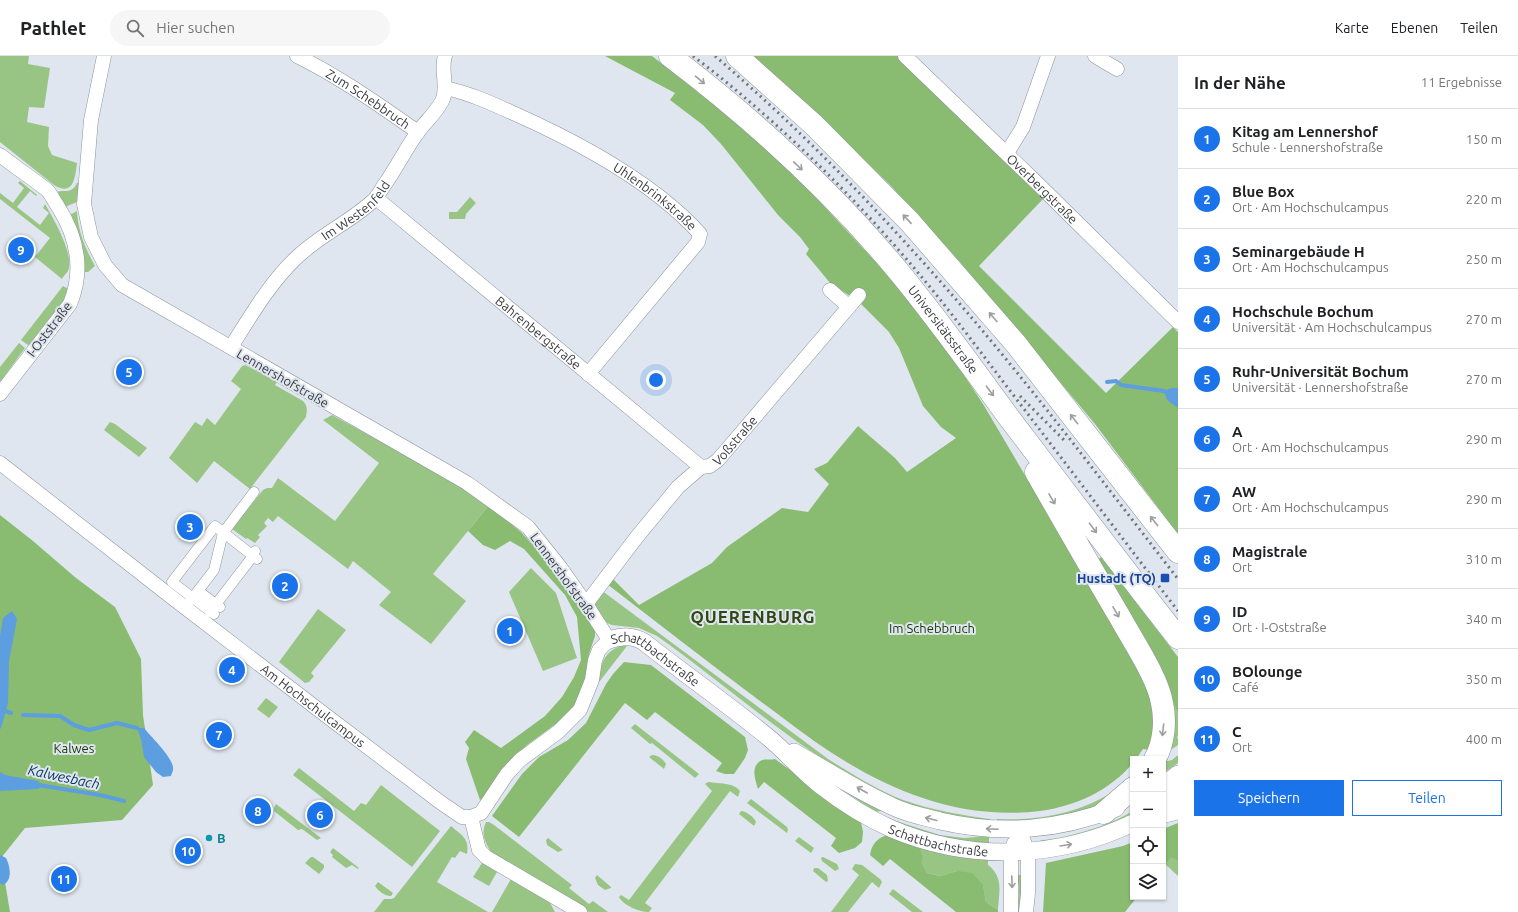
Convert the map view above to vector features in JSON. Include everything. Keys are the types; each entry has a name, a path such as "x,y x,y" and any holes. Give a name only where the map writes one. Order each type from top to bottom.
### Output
{"highway":[{"name":"Universitätsstraße","path":"670,56 766,135 840,206 898,271 1178,638"},
{"path":"737,56 814,125 924,238 1016,344 1178,552"},
{"path":"1008,415 1028,458 1156,683 1162,702 1164,720 1162,740 1156,756"},
{"path":"1104,813 1130,791"},
{"path":"1166,811 1178,808"}],"street":[{"name":"Lennershofstraße","path":"104,56 91,120 84,204 90,237 105,265 122,285 467,482 528,527 560,567 609,640"},
{"name":"Zum Schebbruch","path":"297,56 316,65 361,93 418,132"},
{"name":"Im Westenfeld","path":"231,347 265,295 279,276 294,260 313,243 345,223 376,198 418,132 439,107 443,99 445,88 445,56"},
{"name":"Overbergstraße","path":"905,56 1007,153 1178,322"},
{"path":"1007,153 1023,127 1048,56"},
{"path":"1095,56 1117,69"},
{"name":"Uhlenbrinkstraße","path":"445,88 462,91 504,109 544,127 590,151 644,185 680,213 700,234 698,242 588,374"},
{"name":"I-Oststraße","path":"0,155 48,191 63,214 74,240 78,264 75,292 70,304 0,394"},
{"name":"Bahrenbergstraße","path":"376,198 701,467"},
{"path":"830,290 849,307"},
{"name":"Voßstraße","path":"586,604 636,538 674,492 701,467 710,466 718,460 859,295"},
{"name":"Am Hochschulcampus","path":"0,463 174,599 440,802 462,817 471,817"},
{"path":"194,596 214,570 223,533 254,492"},
{"path":"215,526 223,533 256,554 215,609 172,582 175,575 215,526"},
{"name":"Schattbachstraße","path":"471,817 481,813 484,810 507,774 520,760 558,732 580,710 592,680 595,660 599,650 609,640 629,636 644,642 770,738 820,785 850,806 880,824 909,836 946,846 978,851 1028,852 1075,844 1116,831 1130,824"},
{"name":"Schattbachstraße","path":"770,738 897,809 966,827 1019,829 1051,826 1082,820 1130,803"},
{"path":"1166,783 1178,774"},
{"path":"1166,802 1178,793"},
{"path":"471,817 479,850 486,857 580,912"},
{"path":"1019,829 1028,852 1028,893 1026,912"},
{"path":"1012,912 1011,852 1019,829"}],"green space":[{"path":"0,56 29,56 28,64 50,68 44,108 29,107 27,122 49,127 48,146 52,155 77,163 74,179 70,187 66,189 54,185 0,142"},
{"name":"Im Schebbruch","path":"605,56 652,56 770,148 886,273 958,366 983,404 1143,675 1155,714 1151,750 1143,749 1138,756 1130,756 1130,766 1124,773 1103,789 1079,801 1053,809 1012,813 984,812 957,807 931,801 905,792 856,768 814,741 607,584 612,578 639,605 712,563 727,547 782,508 808,512 829,484 814,469 827,463 858,426 895,458 907,472 956,438 941,427 923,406 899,348 889,332 861,304 866,298 856,289 850,296 831,284 806,254 809,249 800,237 778,215 721,144 703,125 670,100 675,93"},
{"path":"751,56 899,56 1043,199 979,266 1106,393 1173,327 1178,332 1178,534 1095,424 960,262 891,186 820,117"},
{"path":"20,181 37,195 36,196 30,191 17,207 40,225 49,213 43,208 45,204 66,246 69,264 68,271 62,279 35,257 50,238 0,199 0,193 13,203 24,188 18,183"},
{"path":"77,183 79,183 77,202 65,207 56,192 68,191 75,187"},
{"path":"470,197 476,203 466,214 465,219 449,219 449,212 457,212"},
{"path":"77,211 83,239 95,266 88,272 84,272 83,254 70,215"},
{"path":"63,286 70,290 66,298 31,344 28,345 21,340"},
{"path":"19,343 25,348 0,382 0,367"},
{"path":"245,365 277,382 275,385 303,401 307,410 306,417 250,489 214,461 197,483 169,458 195,422 202,426 207,418 215,425 241,389 231,381 242,366"},
{"path":"332,415 460,485 489,505 433,574 466,601 431,644 379,605 391,592 353,561 348,569 278,516 273,522 268,518 264,523 267,526 258,535 260,537 255,543 247,538 246,539 232,529 263,490 272,488 278,478 335,521 379,463 323,420"},
{"path":"110,422 115,424 147,448 139,457 104,430"},
{"path":"489,505 521,532 555,570 595,628 595,636 589,654 586,677 575,704 564,718 527,745 513,759 484,798 480,800 466,759 469,748 465,742 474,730 501,748 545,716 562,697 574,677 581,660 577,617 565,595 524,549 510,541 495,550 483,545 468,531"},
{"name":"Kalwes","path":"0,515 76,578 115,607 141,659 143,715 153,785 122,820 25,828 1,858 10,912 0,912"},
{"path":"1101,557 1178,657 1178,714 1172,700 1093,564"},
{"path":"531,568 556,593 577,658 543,671 509,592"},
{"path":"601,590 828,759 855,776 903,800 946,812 990,819 990,822 923,810 868,786 836,768 775,726 657,636 639,628 612,625 607,623 594,607 596,597"},
{"path":"318,609 346,630 311,673 314,676 309,682 305,683 279,662"},
{"path":"620,646 627,646 596,686 605,657"},
{"path":"624,662 651,665 745,737 748,750 745,758 734,774 725,774 716,771 722,763 655,712 647,720 625,703 519,837 492,816 522,774 539,757 568,740 586,723 606,684"},
{"path":"266,698 278,707 269,718 257,709"},
{"path":"1172,700 1178,714 1178,745 1166,753"},
{"path":"635,724 699,774 695,778 652,743 650,744 631,728"},
{"path":"652,755 663,760 666,764 664,769 649,757"},
{"path":"1178,755 1178,763 1166,771 1166,761 1172,760"},
{"path":"775,759 861,822 863,832 862,842 855,848 839,853 831,846 836,838 764,782 758,789 754,773 756,766 762,760"},
{"path":"299,768 354,811 361,803 366,805 381,785 440,831 412,867 293,775"},
{"path":"822,776 882,809 881,811 875,812"},
{"path":"1130,776 1130,781 1111,797 1092,808 1079,813 1052,818 997,822 997,819 1029,819 1060,814 1090,804 1104,797 1124,783"},
{"path":"708,782 734,786 740,791 738,797 730,791 645,903 652,908 649,912 637,910 628,906 619,897 621,895 629,900 712,791 705,784"},
{"path":"751,799 787,827 787,833 747,803"},
{"path":"276,804 321,838 317,840 302,829 298,830 274,811"},
{"path":"741,811 754,818 756,822 754,826 739,814"},
{"path":"1130,813 1130,817 1123,820 1061,840 1036,842 1090,830 1116,820"},
{"path":"893,820 940,835 964,838 989,836 989,845 940,838 893,822"},
{"path":"486,822 494,825 572,885 569,888 589,904 593,901 608,912 589,912 493,855 486,843 484,835 484,827"},
{"path":"1178,823 1178,862 1172,857 1166,862 1166,828"},
{"path":"451,826 466,840 468,849 467,854 460,851 455,858 452,857 437,882 488,912 374,912 384,899 394,898"},
{"path":"887,835 920,847 923,856 921,863 927,873 940,876 957,871 972,873 983,885 986,902 998,910 998,912 956,912 890,859 883,866 870,855 875,842"},
{"path":"799,837 814,848 811,853 795,841"},
{"path":"548,838 563,850 558,852 547,845 546,840"},
{"path":"1130,843 1130,900 1135,900 1125,912 1043,912 1046,863"},
{"path":"920,847 988,859 988,865 993,870 998,880 998,910 986,902 983,886 957,871 940,876 927,873 920,863 923,856"},
{"path":"333,848 359,868 358,869 352,865 346,868 332,857 333,855 330,852"},
{"path":"1172,856 1178,862 1178,876 1166,865 1166,861"},
{"path":"311,857 324,865 324,868 319,874 305,863"},
{"path":"823,857 837,864 839,869 835,871 822,861 821,858"},
{"path":"482,863 497,872 489,886 473,877"},
{"path":"855,864 862,865 880,879 882,882 879,888 872,882 848,912 831,912 859,875 852,869"},
{"path":"814,868 818,868 827,875 828,881 826,882 813,871"},
{"path":"597,875 611,888 605,890 598,885 595,878"},
{"path":"1017,875 1021,875 1021,912 1018,912 1019,888"},
{"path":"511,879 549,901 555,912 492,912"},
{"path":"378,882 393,893 391,896 378,890 375,886"},
{"path":"893,889 923,912 912,912 889,894"}],"water":[{"path":"1171,388 1178,388 1178,408 1167,400 1164,391"},
{"path":"12,611 17,619 9,661 8,703 0,729 0,636 3,618"},
{"path":"137,728 144,728 167,754 173,765 171,776 163,777 156,772 144,757 141,739"},
{"path":"0,772 5,775 38,781 42,786 38,789 0,791"},
{"path":"0,855 6,858 10,873 8,880 3,885 0,883"}],"waterway":[{"path":"1107,382 1116,381 1121,385 1164,391 1178,397"},
{"path":"0,709 11,713"},
{"path":"23,715 60,716 74,725 89,730 117,723 137,728"},
{"name":"Kalwesbach","path":"38,785 100,795 124,801"}],"railway":[{"path":"693,56 724,80 784,132 841,187 894,245 955,318 1178,611"},
{"path":"715,56 793,126 842,175 890,225 948,290 1049,412 1178,579"},
{"path":"1020,396 1066,442"}],"place":[{"name":"ID","path":"21,250"},
{"name":"Ruhr-Universität Bochum","path":"129,372"},
{"name":"Seminargebäude H","path":"190,527"},
{"name":"Hustadt (TQ)","path":"1165,578"},
{"name":"Blue Box","path":"285,586"},
{"name":"Kitag am Lennershof","path":"510,631"},
{"name":"Hochschule Bochum","path":"232,670"},
{"name":"AW","path":"219,735"},
{"name":"Magistrale","path":"258,811"},
{"name":"A","path":"320,815"},
{"name":"B","path":"209,838"},
{"name":"BOlounge","path":"188,851"},
{"name":"C","path":"64,879"}],"district":[{"name":"QUERENBURG","path":"753,617"}]}
